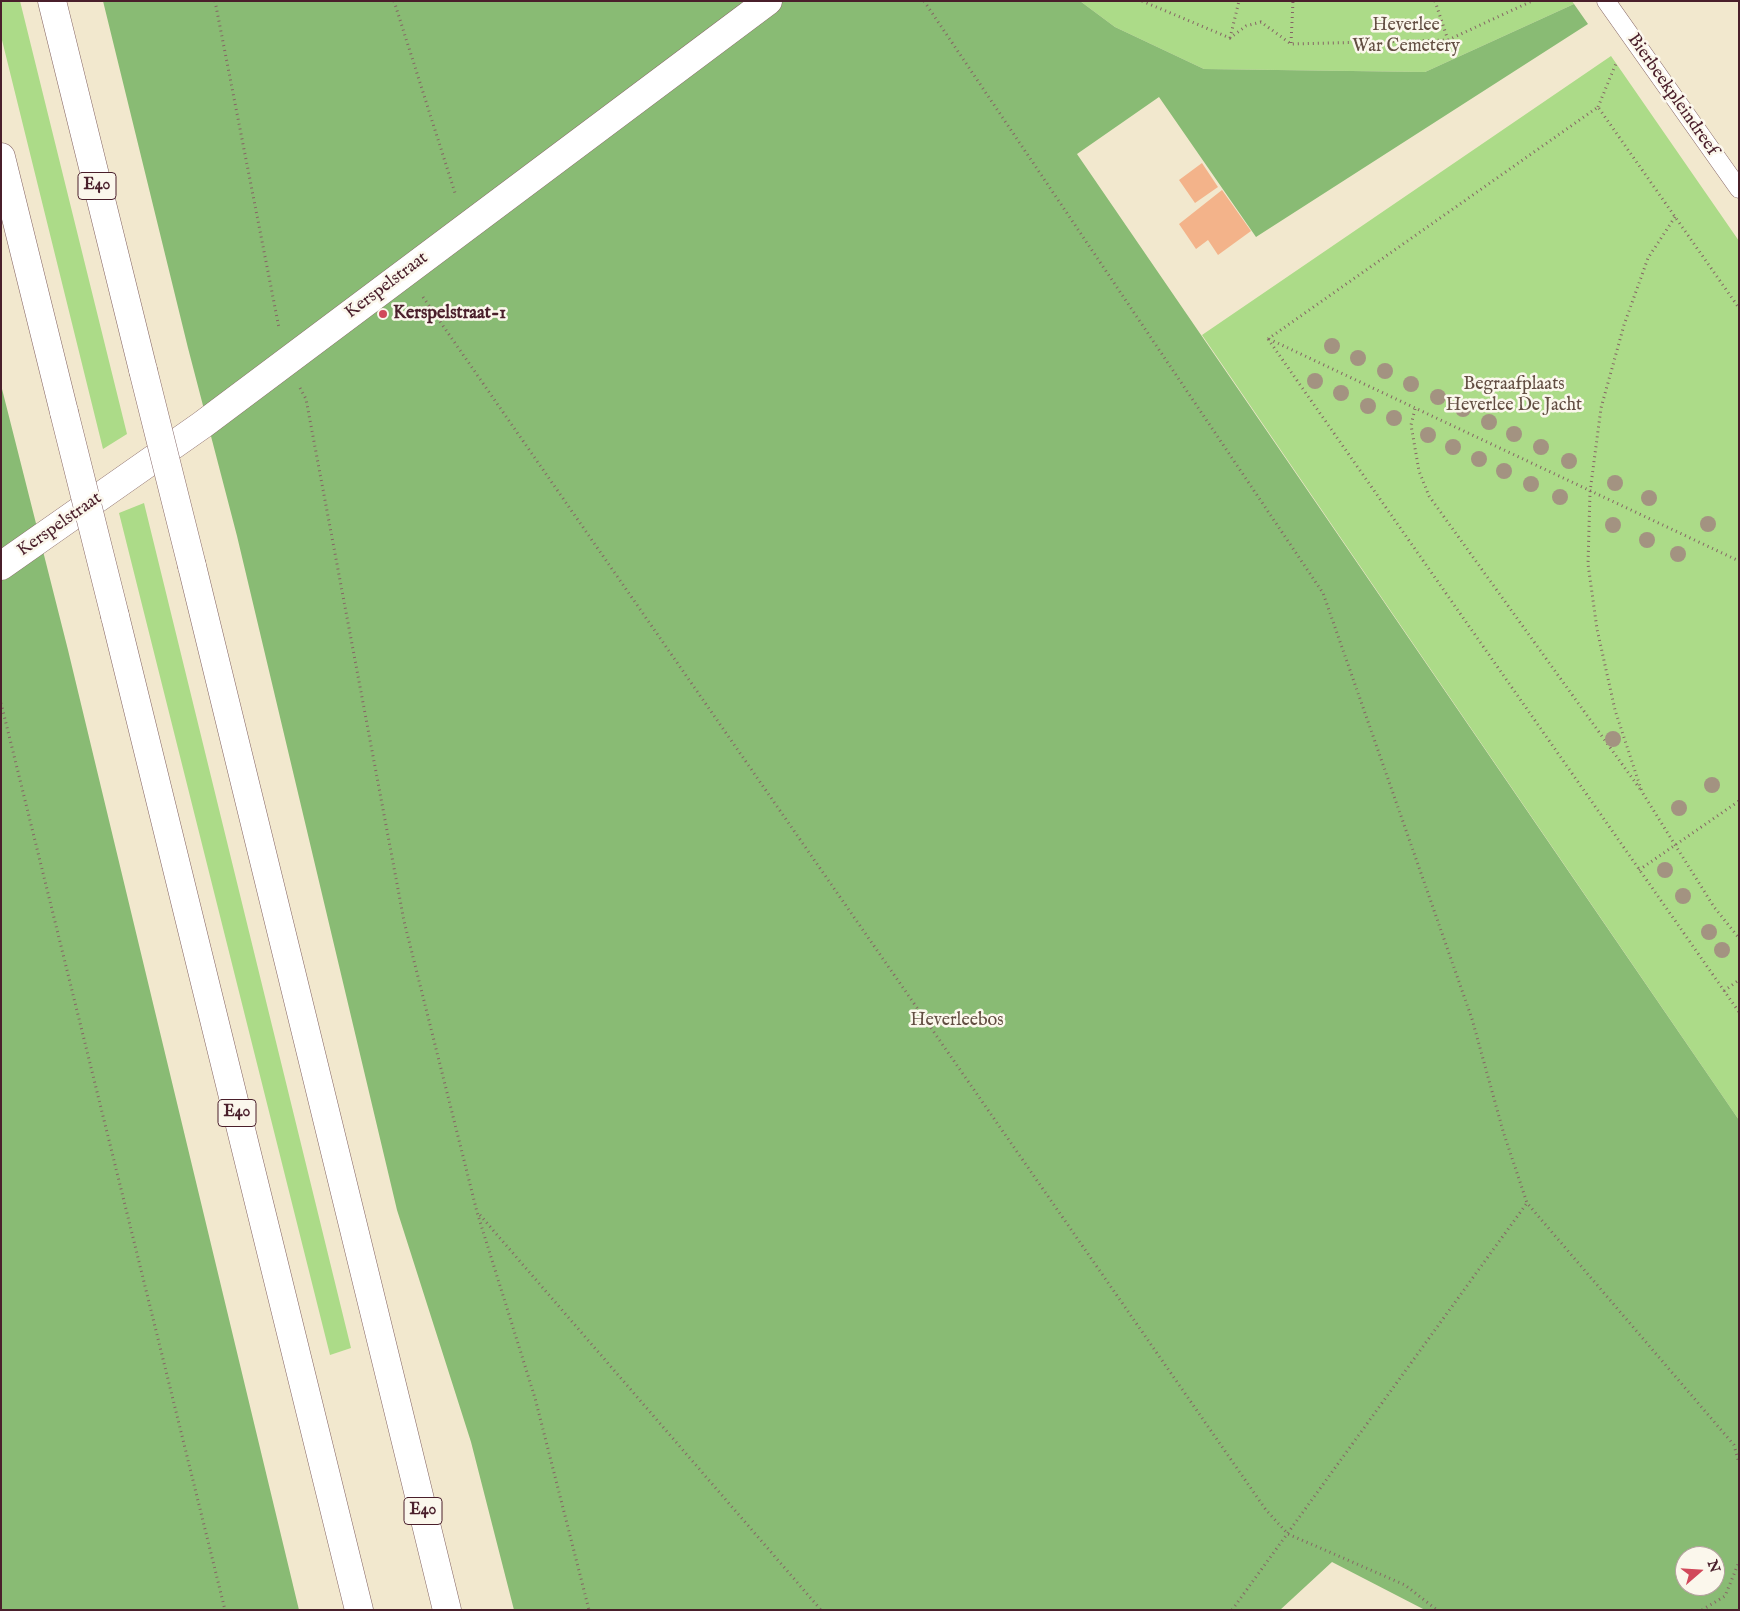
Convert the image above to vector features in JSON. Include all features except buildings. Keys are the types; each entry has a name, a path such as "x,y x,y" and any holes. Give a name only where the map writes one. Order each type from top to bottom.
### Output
{"main road":[{"name":"E40","path":"52,1 448,1610"},
{"name":"Kerspelstraat","path":"1,566 202,425 768,1"},
{"name":"E40","path":"1,157 359,1610"}],"lane":[{"name":"Bierbeekpleindreef","path":"1606,1 1739,189"}],"path":[{"path":"215,1 286,362 306,399 404,921 478,1212 535,1398 589,1610"},
{"path":"394,1 466,226"},
{"path":"924,1 1323,593 1472,1019 1503,1130 1527,1203 1734,1445 1739,1463"},
{"path":"1142,1 1230,38"},
{"path":"1230,38 1239,1"},
{"path":"1291,44 1293,1"},
{"path":"1435,1 1448,40"},
{"path":"1230,38 1246,26 1261,22 1291,44 1448,40 1532,1"},
{"path":"1268,339 1598,107 1628,33"},
{"path":"1598,107 1739,308"},
{"path":"1642,792 1615,710 1597,629 1588,564 1590,492 1601,408 1624,326 1648,258 1675,217"},
{"path":"407,271 443,327 1260,1502 1288,1534 1405,1585 1437,1610"},
{"path":"1268,339 1739,561"},
{"path":"1268,339 1739,1012"},
{"path":"1415,409 1411,425 1419,471 1429,496 1642,792 1714,907 1739,938"},
{"path":"1,703 225,1610"},
{"path":"1639,870 1739,800"},
{"path":"1724,991 1739,980"},
{"path":"1232,1610 1527,1203"},
{"path":"478,1212 821,1610"},
{"path":"1702,1610 1725,1596 1739,1562"}],"green space":[{"path":"1,1 20,1 127,434 103,449 1,36"},
{"name":"Heverleebos","path":"103,1 1080,1 1115,27 1204,69 1425,72 1574,4 1588,24 1256,237 1159,97 1077,154 1739,1120 1739,1610 1425,1610 1332,1562 1280,1610 514,1610 471,1442 397,1210 237,536 188,348"},
{"name":"Heverlee War Cemetery","path":"1080,1 1572,1 1574,4 1425,72 1204,69 1115,27"},
{"name":"Begraafplaats Heverlee De Jacht","path":"1611,56 1739,241 1739,1120 1202,335"},
{"path":"1,385 68,650 299,1610 1,1610"},
{"path":"144,503 351,1348 330,1355 119,513"}],"place":[{"name":"Kerspelstraat-1","path":"383,314"}]}
